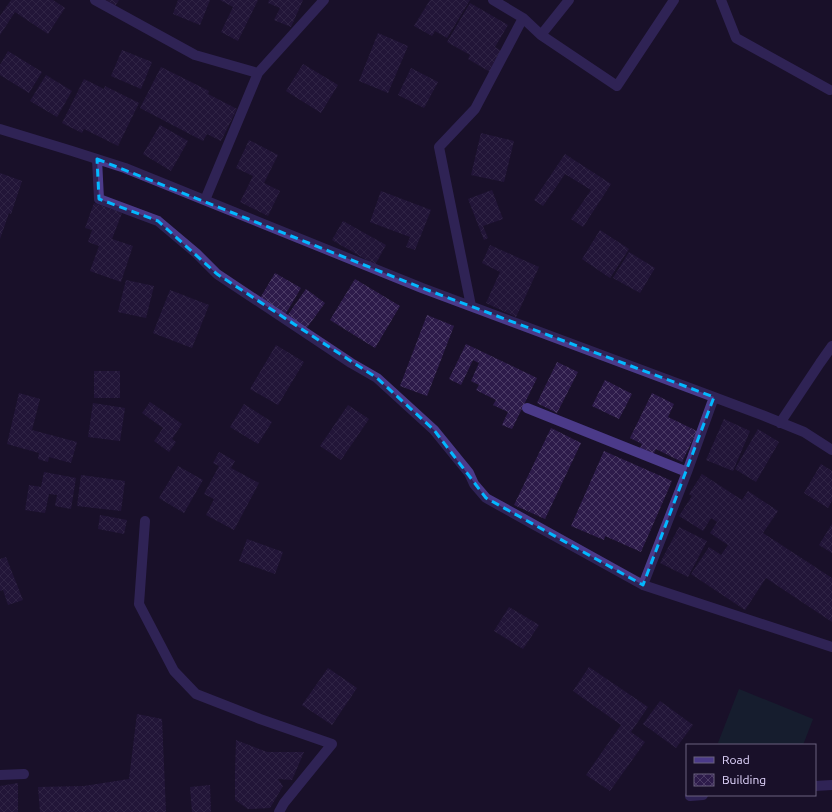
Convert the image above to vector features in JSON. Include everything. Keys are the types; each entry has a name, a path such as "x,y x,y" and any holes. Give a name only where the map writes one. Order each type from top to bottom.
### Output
{"street":[{"path":"94,0 195,55 258,72"},
{"path":"205,200 258,72 324,0"},
{"path":"493,0 523,18 540,35 617,86 674,0"},
{"path":"540,35 569,0"},
{"path":"720,0 736,38 830,90"},
{"path":"471,306 438,147 475,109 523,18"},
{"path":"0,129 125,168 422,288 804,432 832,450"},
{"path":"97,159 99,199 158,221 196,253 217,274 351,363 377,378 434,430 469,473 474,484 486,498 644,585 832,647"},
{"path":"780,423 832,346"},
{"path":"644,585 714,397"},
{"path":"527,408 687,472"},
{"path":"145,521 139,604 174,671 196,694 260,719 332,744 284,803 279,812"},
{"path":"0,775 24,774"},
{"path":"816,786 832,785"}],"highlighted area":[{"path":"97,159 422,288 714,397 643,585 486,498 434,430 377,378 217,274 158,221 99,199"}],"green space":[{"path":"739,689 813,719 803,744 718,743"}],"building":[{"path":"11,0 53,0 65,8 48,34 15,12 0,35 0,16"},
{"path":"106,0 119,0 115,6"},
{"path":"178,0 210,0 200,25 173,14"},
{"path":"220,0 258,0 238,41 221,32 233,7"},
{"path":"269,0 303,0 291,27 274,20 280,8 268,3"},
{"path":"430,0 470,0 447,38 435,31 432,36 414,26"},
{"path":"470,3 508,25 495,47 503,52 490,72 468,59 470,55 447,42"},
{"path":"378,33 408,46 388,93 359,81"},
{"path":"122,50 152,62 141,89 111,76"},
{"path":"8,51 42,72 29,93 0,75 0,65"},
{"path":"303,64 338,85 321,113 286,91"},
{"path":"161,67 209,91 208,94 237,109 221,141 207,134 203,141 140,108"},
{"path":"411,68 438,82 424,108 398,95"},
{"path":"46,75 72,91 57,117 30,101"},
{"path":"84,79 104,89 105,86 139,103 118,146 84,129 82,133 62,123"},
{"path":"160,125 188,141 171,171 143,154"},
{"path":"481,133 514,141 504,182 471,175"},
{"path":"249,140 278,155 264,183 280,191 268,216 240,202 253,176 236,168"},
{"path":"565,154 611,184 583,227 571,219 591,190 565,174 543,206 534,200"},
{"path":"0,173 22,181 11,214 9,213 0,239"},
{"path":"492,190 503,219 483,226 488,238 484,240 468,199"},
{"path":"381,191 431,210 415,250 406,247 410,237 370,222"},
{"path":"94,203 122,213 112,239 133,246 121,282 90,271 99,246 88,242 92,230 85,228"},
{"path":"343,221 386,245 375,265 332,240"},
{"path":"600,230 629,249 610,278 582,259"},
{"path":"490,245 539,267 516,317 486,303 500,272 482,263"},
{"path":"629,252 655,268 640,293 613,278"},
{"path":"275,273 301,288 285,315 259,300"},
{"path":"355,279 400,306 375,348 330,320"},
{"path":"126,280 154,286 146,318 118,312"},
{"path":"306,289 325,303 306,329 287,316"},
{"path":"170,290 209,305 192,348 153,333"},
{"path":"427,315 454,326 427,396 400,386"},
{"path":"466,344 537,378 512,429 502,425 508,412 493,405 496,400 476,390 479,385 471,381 479,363 473,360 461,385 449,379"},
{"path":"276,345 304,362 278,405 250,389"},
{"path":"557,362 578,372 557,413 537,403"},
{"path":"94,371 120,371 120,398 94,398"},
{"path":"605,380 632,394 619,419 592,406"},
{"path":"19,393 40,399 32,430 77,442 71,463 49,457 48,462 38,459 39,453 7,444"},
{"path":"652,393 674,404 668,417 697,431 682,462 656,449 653,455 640,448 642,444 630,438"},
{"path":"150,402 182,424 172,439 176,442 169,452 154,441 163,428 142,413"},
{"path":"93,403 125,408 120,441 88,437"},
{"path":"244,404 272,422 258,444 230,427"},
{"path":"348,405 369,419 341,460 320,446"},
{"path":"724,419 750,431 733,471 706,460"},
{"path":"551,428 581,443 545,519 514,505"},
{"path":"758,429 779,442 756,482 735,469"},
{"path":"604,451 672,481 641,552 605,536 604,540 571,526"},
{"path":"219,452 235,461 231,468 259,483 234,530 206,515 214,499 204,494 219,466 213,463"},
{"path":"821,464 832,471 832,501 828,508 804,493"},
{"path":"178,466 203,480 184,513 159,498"},
{"path":"44,472 76,478 71,509 55,506 57,495 49,494 45,513 25,510 29,485 41,487"},
{"path":"702,474 742,500 748,491 778,511 763,533 832,578 832,622 766,578 745,610 691,574 709,547 721,555 728,545 710,533 717,522 711,518 703,531 679,516 692,496 689,494"},
{"path":"81,475 125,481 121,511 77,506"},
{"path":"100,515 127,520 124,534 98,529"},
{"path":"832,524 832,553 819,545"},
{"path":"679,527 707,541 688,577 660,563"},
{"path":"247,539 283,552 275,574 239,561"},
{"path":"6,557 23,600 8,605 3,590 0,591 0,559"},
{"path":"509,607 539,625 523,649 494,631"},
{"path":"589,667 648,707 631,732 645,742 610,791 586,775 621,725 573,691"},
{"path":"328,668 357,688 332,725 302,705"},
{"path":"660,701 693,725 676,748 643,724"},
{"path":"137,714 162,719 166,812 40,812 38,787 84,786 129,779"},
{"path":"236,740 267,752 304,752 292,780 278,779 283,786 270,808 248,809 235,800"},
{"path":"18,783 18,812 0,812 0,786"},
{"path":"210,785 211,812 192,812 190,787"}]}
